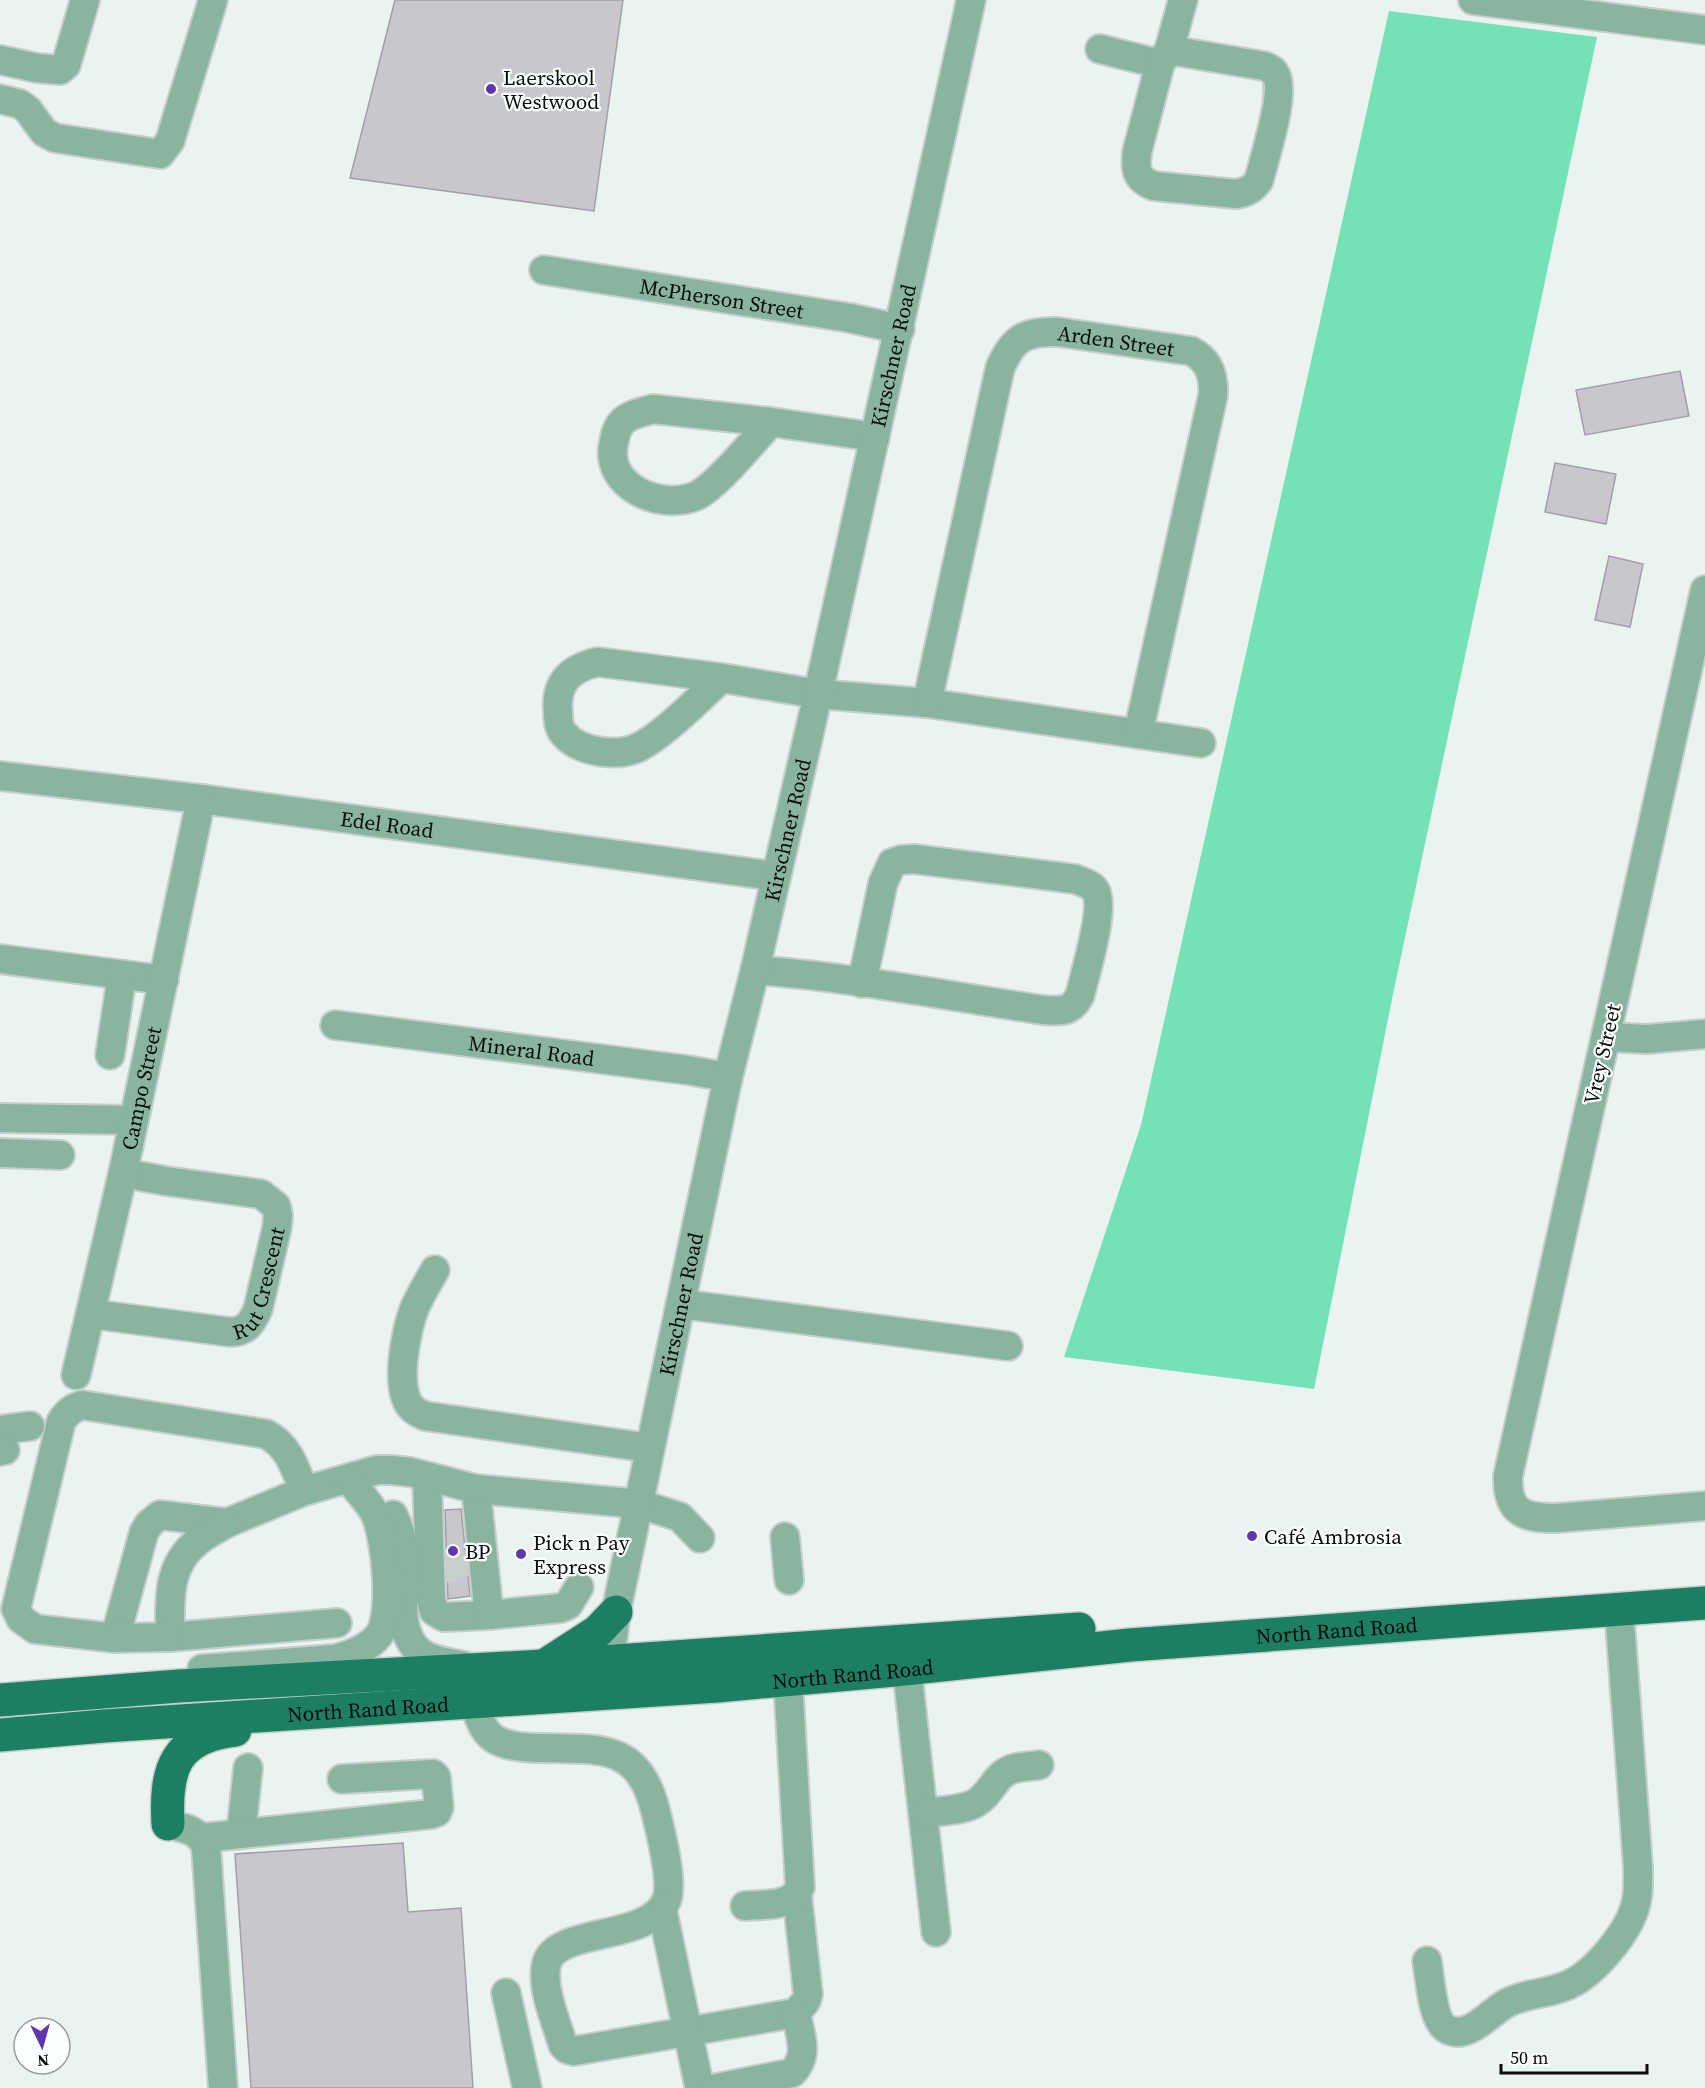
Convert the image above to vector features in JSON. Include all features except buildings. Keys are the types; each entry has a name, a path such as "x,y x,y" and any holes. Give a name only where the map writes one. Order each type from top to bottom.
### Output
{"main road":[{"name":"North Rand Road","path":"0,1700 191,1686 651,1659 1210,1620 1705,1581"},
{"name":"North Rand Road","path":"0,1735 788,1680 1130,1645 1705,1603"},
{"path":"543,1666 598,1631 616,1616 631,1640 651,1659"},
{"path":"610,1661 623,1674 645,1678 758,1671 901,1670"},
{"path":"168,1824 166,1801 171,1772 177,1758 188,1747 204,1737 230,1730 349,1711"},
{"path":"0,1746 104,1726"}],"street":[{"path":"0,60 37,68 60,70 66,65 86,0"},
{"path":"0,99 20,104 28,110 44,132 54,138 160,154 170,141 213,0"},
{"name":"Kirschner Road","path":"610,1661 616,1616 728,1077 755,970 876,437 971,0"},
{"path":"1100,49 1165,57 1264,66 1273,71 1278,81 1277,104 1259,180 1247,192 1236,194 1154,186 1144,182 1137,173 1137,152 1165,57 1183,0"},
{"path":"1473,0 1705,30"},
{"name":"McPherson Street","path":"544,270 850,318 900,329"},
{"name":"Arden Street","path":"927,703 1000,368 1014,343 1033,333 1058,332 1180,349 1202,356 1209,366 1214,383 1213,395 1138,734"},
{"path":"771,422 711,485 696,496 680,500 661,499 641,494 627,485 618,474 613,459 616,433 622,422 636,414 653,409 771,422 876,437"},
{"name":"Vrey Street","path":"1705,590 1508,1476 1508,1490 1512,1504 1522,1514 1535,1518 1705,1506"},
{"path":"722,678 640,747 622,752 600,751 577,745 563,733 558,721 557,704 561,687 570,674 582,665 598,662 722,678 818,694 927,703 1201,743"},
{"name":"Edel Road","path":"0,776 201,799 775,876"},
{"name":"Campo Street","path":"76,1375 123,1173 201,799"},
{"path":"755,970 800,973 862,983 1043,1010 1068,1009 1075,1005 1080,995 1098,918 1098,896 1094,888 1075,879 914,859 892,863 883,883 862,983"},
{"path":"0,959 164,980"},
{"path":"110,1055 122,975"},
{"name":"Mineral Road","path":"335,1025 728,1077"},
{"path":"1606,1037 1647,1039 1705,1034"},
{"path":"0,1118 134,1120"},
{"path":"0,1153 60,1155"},
{"name":"Rut Crescent","path":"92,1314 238,1332 246,1328 253,1320 258,1309 277,1227 276,1206 261,1194 123,1173"},
{"path":"435,1270 415,1307 404,1359 402,1389 412,1409 425,1416 650,1448"},
{"path":"681,1304 1008,1346"},
{"path":"304,1491 285,1447 266,1434 82,1405 70,1411 61,1422 17,1612 21,1619 35,1629 115,1638 170,1637 337,1623"},
{"path":"2,1444 30,1426"},
{"path":"170,1637 170,1588 176,1569 186,1552 198,1540 226,1523 304,1491 377,1470 410,1472 476,1489 640,1504 680,1518 700,1538"},
{"path":"356,1476 393,1515 399,1528 404,1554 415,1580 430,1600 434,1611 444,1617 561,1608 568,1605 579,1587"},
{"path":"427,1478 415,1580 404,1618 407,1633 421,1653 476,1670"},
{"path":"476,1489 475,1560 489,1615"},
{"path":"115,1638 144,1532 149,1524 160,1515 226,1523"},
{"path":"785,1537 789,1580"},
{"path":"0,1692 39,1685 121,1676 335,1659 352,1654 370,1644 380,1633 388,1607 415,1580"},
{"path":"1427,1961 1436,2013 1441,2025 1457,2032 1468,2030 1517,1998 1560,1988 1580,1979 1599,1961 1628,1924 1636,1904 1638,1866 1618,1609"},
{"path":"901,1670 923,1813 936,1932"},
{"path":"745,1906 791,1900 800,1887 788,1680"},
{"path":"474,1702 485,1730 494,1738 509,1745 527,1748 603,1751 619,1756 634,1766 644,1779 654,1807 663,1844 668,1896 662,1909 634,1926 570,1942 553,1953 546,1963 550,1999 563,2045 567,2049 574,2051 796,2013 806,2001 808,1994 797,1894"},
{"path":"923,1813 965,1807 976,1803 988,1793 1003,1773 1014,1768 1039,1765"},
{"path":"241,1834 248,1768"},
{"path":"202,1838 437,1812 436,1777 433,1774 342,1779"},
{"path":"168,1824 192,1831 202,1838 206,1847 223,2088"},
{"path":"662,1909 699,2085 705,2088"},
{"path":"506,1993 527,2088"},
{"path":"717,2088 792,2073 800,2065 804,2055 796,2013"}],"green space":[{"path":"1389,11 1597,37 1393,994 1314,1389 1064,1357 1141,1125"}],"tunnel":[{"path":"440,1570 467,1562"}],"place":[{"name":"Laerskool Westwood","path":"491,89"},
{"name":"Café Ambrosia","path":"1252,1536"},
{"name":"BP","path":"453,1551"},
{"name":"Pick n Pay Express","path":"521,1554"}]}
